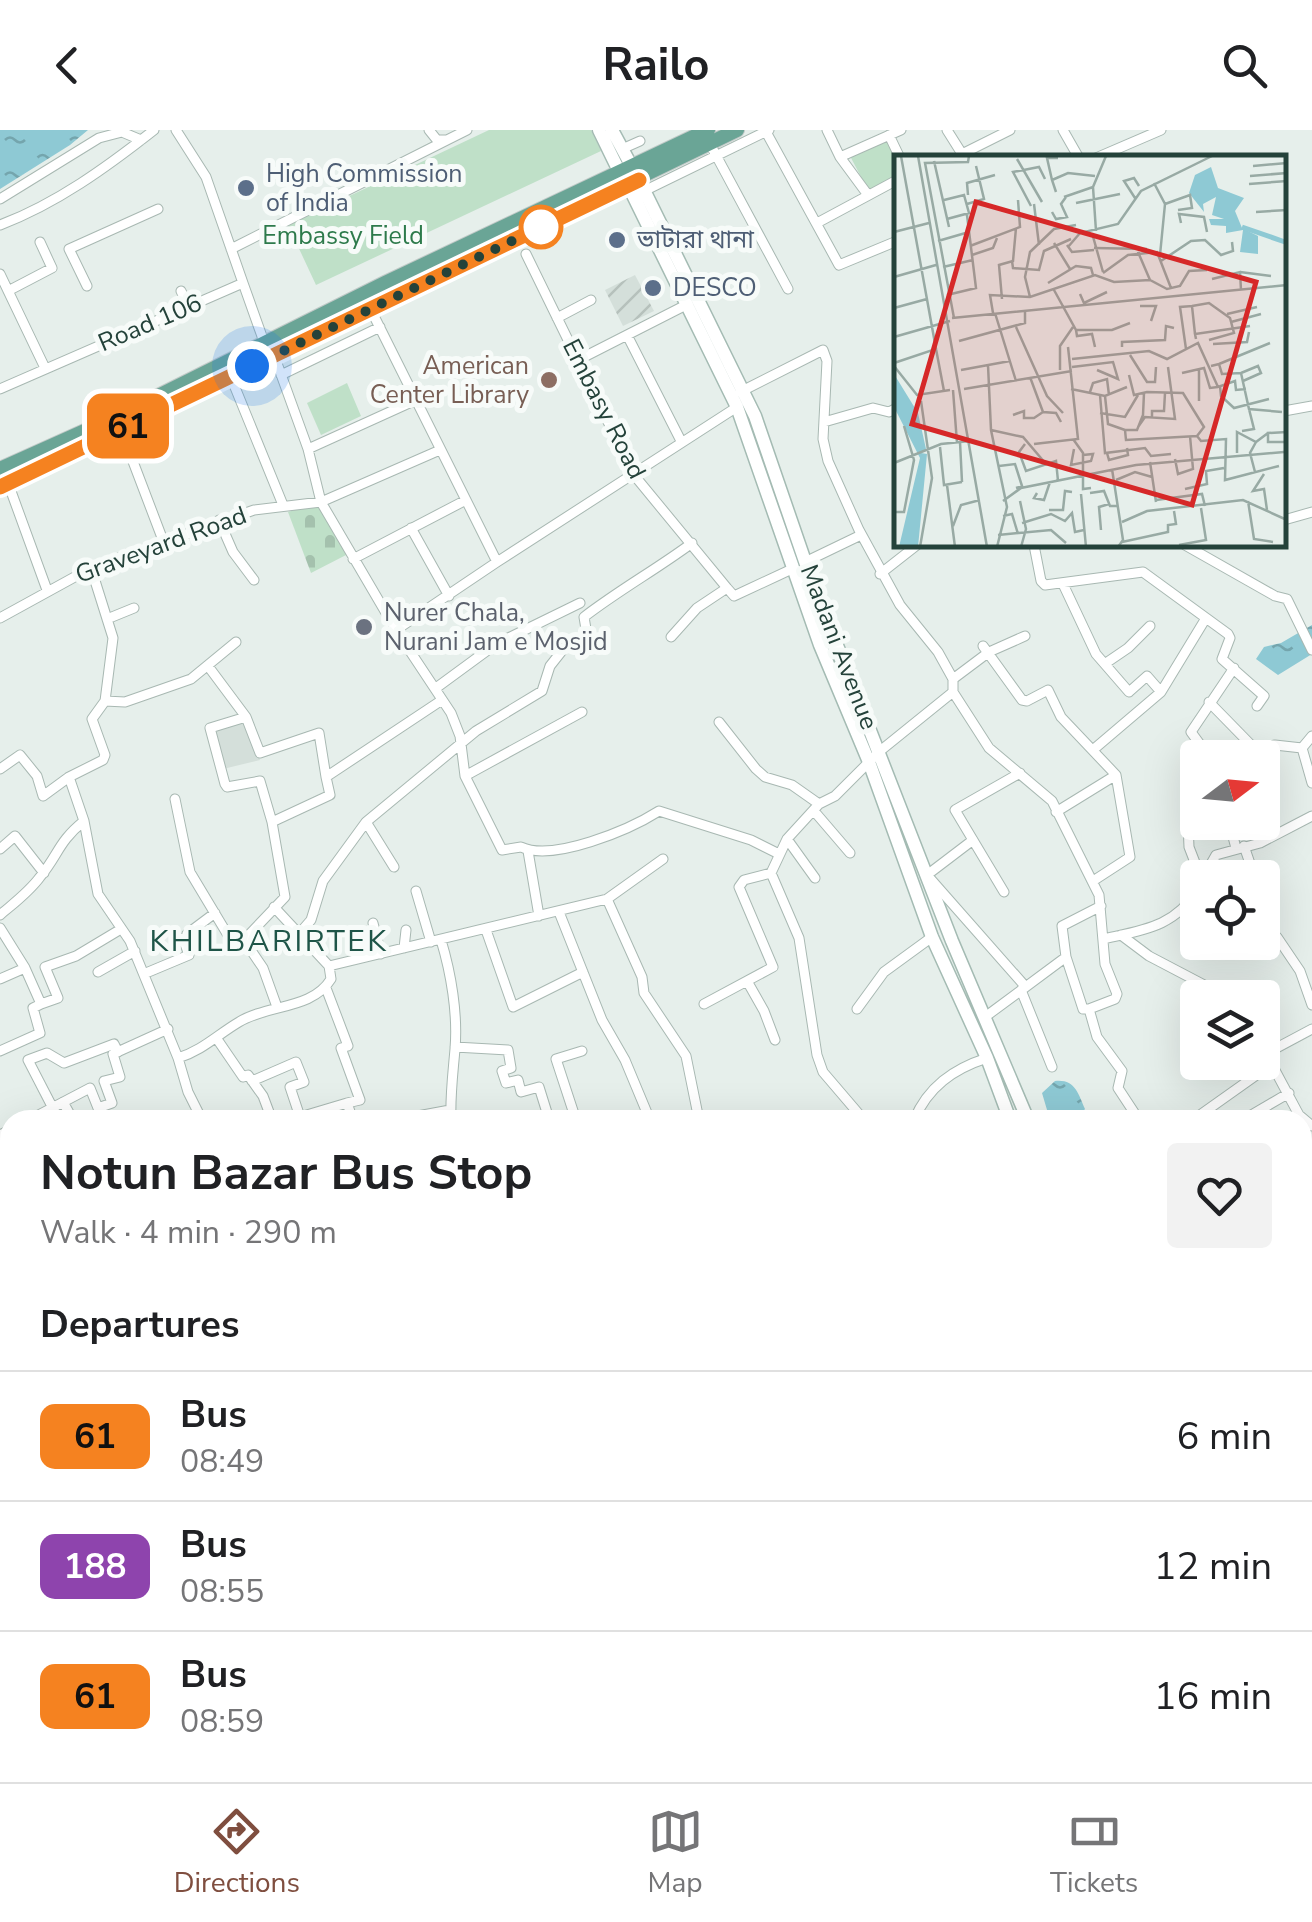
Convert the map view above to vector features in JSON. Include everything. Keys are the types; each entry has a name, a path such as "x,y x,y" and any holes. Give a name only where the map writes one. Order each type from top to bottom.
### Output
{"main road":[{"path":"599,130 633,179"},
{"path":"612,130 633,179"},
{"path":"3,480 264,342 422,275 738,130"},
{"name":"Madani Avenue","path":"633,179 738,398 932,936 1006,1110"},
{"name":"Madani Avenue","path":"662,240 688,304 738,398"},
{"path":"3,480 120,430 371,310 422,275"},
{"name":"Madani Avenue","path":"798,565 880,751 1024,1110"}],"street":[{"path":"0,225 49,202 154,130"},
{"path":"176,130 206,178 264,342"},
{"path":"429,130 437,140 447,140"},
{"path":"231,249 362,178 467,130"},
{"path":"788,289 712,144 767,130 840,265 894,242"},
{"path":"827,130 840,157 868,195"},
{"path":"840,157 901,130"},
{"path":"947,130 962,155"},
{"path":"965,155 1010,130"},
{"path":"1063,130 1077,155"},
{"path":"1128,130 1134,141"},
{"path":"1103,155 1161,130"},
{"path":"0,198 98,138 122,132 141,140"},
{"path":"889,135 899,155"},
{"path":"622,149 640,140"},
{"path":"817,223 894,182"},
{"path":"87,286 68,249 158,209"},
{"path":"0,306 52,268 40,242"},
{"name":"Embasy Road","path":"526,254 634,475 727,588"},
{"path":"0,274 45,368"},
{"name":"Road 106","path":"0,388 243,283"},
{"path":"181,291 188,306"},
{"path":"557,318 592,300"},
{"path":"578,360 688,304"},
{"path":"371,310 497,562"},
{"path":"281,376 380,327"},
{"path":"627,336 681,441"},
{"path":"396,630 634,475 738,398 823,350 827,361 823,439 828,461 880,574 938,652 952,679 953,692 989,748 1052,801 1093,881 1101,906 1104,964 1118,994 1115,999 1083,1010 1066,957 1062,926 1101,906"},
{"path":"274,356 308,449 322,502 457,726 466,776 498,846 506,850 524,847 528,851 538,916"},
{"path":"230,376 283,505"},
{"path":"308,449 416,400"},
{"path":"1287,410 1312,406"},
{"path":"824,422 873,408 894,410"},
{"path":"120,430 164,542"},
{"name":"Graveyard Road","path":"0,618 91,568 220,520 283,505 322,502 440,450"},
{"path":"3,480 47,590"},
{"path":"353,559 464,501"},
{"path":"1287,519 1312,512"},
{"path":"220,520 233,552 254,580"},
{"path":"410,528 449,596"},
{"path":"672,637 697,608 727,588 734,596 861,535"},
{"path":"298,935 312,920 324,881 366,822 461,742 542,690 550,666 565,647 587,635 584,617 692,542"},
{"path":"880,574 913,548"},
{"path":"1035,548 1041,582 1045,585 1143,572 1228,634 1222,659 1264,696 1258,706"},
{"path":"1190,548 1287,599 1312,650"},
{"path":"0,769 20,755 37,776 43,796 103,760 106,754 92,720 104,700 114,638 91,568"},
{"path":"1063,584 1096,654 1129,692 1146,676 1161,692"},
{"path":"436,688 496,644 580,603"},
{"path":"108,619 134,608"},
{"path":"1094,749 1161,692 1206,618"},
{"path":"1106,663 1150,626"},
{"path":"952,679 986,649 1025,636"},
{"path":"104,700 125,702 191,679 236,642"},
{"path":"986,649 1022,700 1048,690 1061,717 1116,775 1130,857 1093,881"},
{"path":"208,666 246,717 260,754 319,733 330,795 272,822"},
{"path":"1196,740 1190,732 1234,668"},
{"path":"855,1110 823,1072 798,938 771,873 787,838 816,808 835,796 880,751 953,692"},
{"path":"326,777 442,700"},
{"path":"1209,702 1256,750 1275,745 1302,748"},
{"path":"466,776 582,712"},
{"path":"175,798 190,872 236,947 285,897 272,822 260,781 227,787 210,728 246,717"},
{"path":"720,722 756,769 792,785 816,808 850,853"},
{"path":"1302,748 1312,736"},
{"path":"1302,748 1312,783"},
{"path":"1004,892 955,810 1020,773"},
{"path":"1056,812 1116,775"},
{"path":"69,777 84,821 98,894 146,973 197,1110"},
{"path":"528,851 562,849 641,823 660,811 750,840 779,854"},
{"path":"1213,860 1216,855 1260,843 1312,816"},
{"path":"0,916 44,873 63,838 84,821"},
{"path":"366,822 394,867"},
{"path":"0,849 14,836 44,873"},
{"path":"787,838 814,878"},
{"path":"973,840 927,875 1022,987 1052,1067"},
{"path":"1237,840 1246,860"},
{"path":"329,966 607,899 664,858"},
{"path":"704,1004 773,967 740,887 744,880 771,873"},
{"path":"416,891 451,989 455,1047 450,1074 451,1110"},
{"path":"607,899 642,977 644,993 686,1056 697,1110"},
{"path":"178,1058 198,1052 240,1021 276,1007 286,1008 326,988 332,979 329,966 274,908"},
{"path":"559,912 602,1020 625,1060 646,1110"},
{"path":"1103,938 1154,929 1180,912"},
{"path":"146,973 189,954 185,944 191,942 187,934 215,913"},
{"path":"372,923 381,954"},
{"path":"0,928 25,968 41,1004"},
{"path":"0,1051 40,1033 33,1008 58,998 45,968 76,956 121,929"},
{"path":"404,948 406,930"},
{"path":"486,930 513,1007 583,972"},
{"path":"1121,935 1149,956 1195,980"},
{"path":"857,1009 884,972 932,936"},
{"path":"244,940 263,968 276,1007"},
{"path":"1280,940 1300,971 1312,1005"},
{"path":"98,972 135,951"},
{"path":"985,1016 1066,957"},
{"path":"0,979 25,968"},
{"path":"747,981 764,1010 774,1040"},
{"path":"324,1110 360,1100 341,1048 348,1046 326,988"},
{"path":"1089,1010 1097,1037 1122,1071 1118,1088 1132,1110"},
{"path":"48,1110 90,1088 98,1108 112,1103 104,1082 120,1076 114,1054 168,1029"},
{"path":"1280,1043 1312,1029"},
{"path":"217,1039 243,1076 248,1075 268,1110"},
{"path":"52,1108 28,1060 46,1052 64,1064 114,1044 118,1052"},
{"path":"455,1047 508,1050 512,1068 502,1071 506,1083 518,1080 521,1092 538,1087 545,1110"},
{"path":"573,1110 556,1059 582,1051"},
{"path":"920,1110 950,1073 986,1058"},
{"path":"252,1081 296,1062 304,1082 290,1087 298,1110"},
{"path":"1280,1078 1295,1110"},
{"path":"1207,1110 1249,1080"},
{"path":"1260,1110 1289,1093"},
{"path":"63,1102 67,1110"},
{"path":"347,1103 349,1110"}],"shaded area":[{"path":"635,275 654,311 623,326 605,290"},
{"path":"247,719 260,760 223,769 211,728"}],"green space":[{"name":"Embassy Field","path":"489,130 591,130 601,151 316,285 288,225"},
{"path":"888,137 896,155 894,180 869,192 850,156"},
{"path":"347,383 361,416 321,435 307,403"},
{"path":"318,503 348,554 311,573 288,512"}],"water":[{"path":"0,130 88,130 0,189"},
{"path":"1312,625 1312,654 1278,675 1256,659 1264,647 1281,643"},
{"path":"1055,1081 1067,1082 1078,1093 1085,1109 1047,1110 1042,1093"}],"bus line":[{"name":"61","path":"0,487 639,180"}],"place":[{"name":"High Commission of India","path":"246,188"},
{"name":"ভাটারা থানা","path":"617,240"},
{"name":"DESCO","path":"653,288"},
{"name":"American Center Library","path":"549,380"},
{"name":"Nurer Chala, Nurani Jam e Mosjid","path":"364,627"}],"district":[{"name":"KHILBARIRTEK","path":"269,941"}],"route":[{"path":"252,366 541,227"}]}
